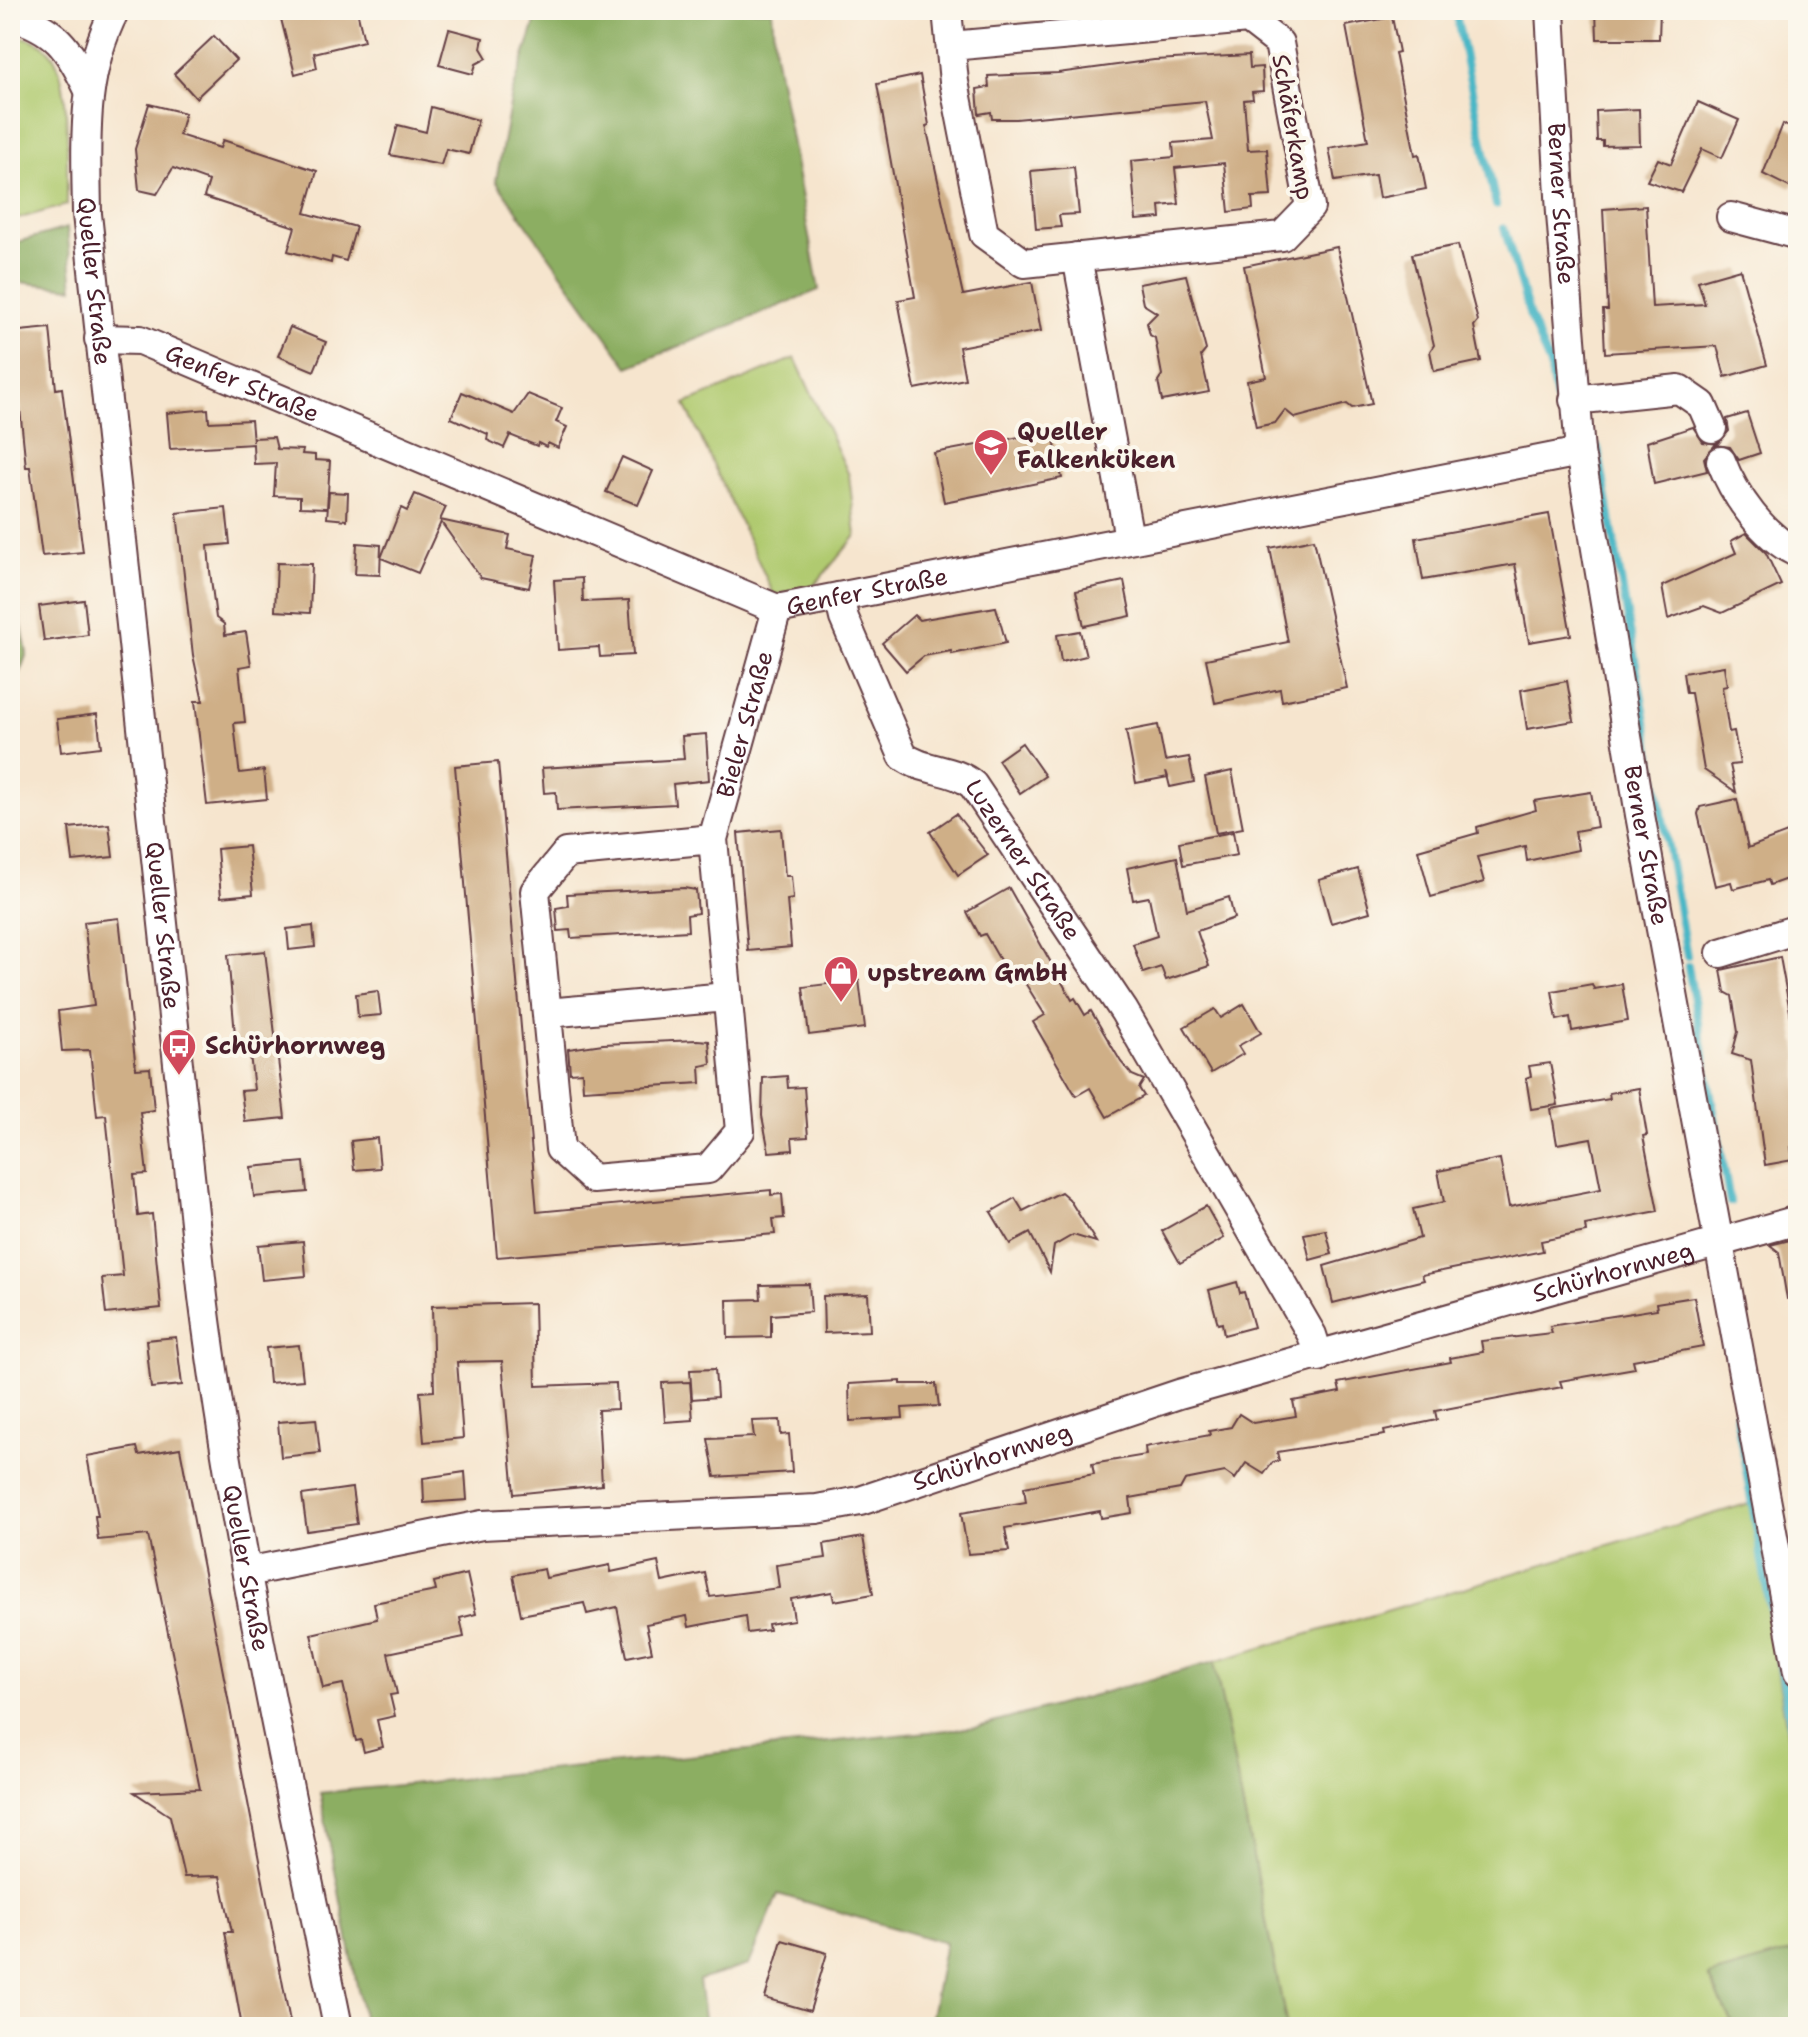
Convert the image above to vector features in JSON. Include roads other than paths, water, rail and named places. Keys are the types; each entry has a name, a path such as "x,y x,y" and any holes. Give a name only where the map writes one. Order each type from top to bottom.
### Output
{"street":[{"name":"Queller Straße","path":"115,10 102,35 88,88 87,214 203,1297 217,1407 247,1572 338,2027"},
{"name":"Schäferkamp","path":"947,10 954,82 984,234 1024,263 1282,236 1310,207 1279,43 1248,19 951,46"},
{"name":"Berner Straße","path":"1550,10 1574,400 1580,452 1640,815 1798,1672"},
{"path":"10,15 34,22 59,40 69,50 88,88"},
{"path":"1731,217 1798,235"},
{"path":"1077,257 1129,538"},
{"name":"Genfer Straße","path":"99,339 140,340 777,609 1580,452"},
{"path":"1574,400 1679,389 1702,405 1712,428"},
{"path":"1721,461 1727,478 1765,528 1785,547 1798,553"},
{"name":"Luzerner Straße","path":"839,597 844,618 903,756 913,764 965,778 973,785 1124,1011 1312,1335 1319,1357"},
{"name":"Bieler Straße","path":"713,839 566,853 535,891 560,1149 593,1179 708,1169 740,1131 713,839 777,609"},
{"path":"1721,953 1798,929"},
{"path":"547,1013 727,997"},
{"name":"Schürhornweg","path":"247,1572 482,1525 817,1509 860,1501 1179,1394 1798,1220"}],"waterway":[{"path":"1455,10 1496,205"},
{"path":"1504,228 1530,317 1550,366 1556,399"},
{"path":"1598,448 1687,956"},
{"path":"1688,966 1730,1202"},
{"path":"1736,1413 1798,1766"}],"place":[{"name":"Queller Falkenküken","path":"991,477"},
{"name":"upstream GmbH","path":"841,1004"},
{"name":"Schürhornweg","path":"179,1077"}]}
